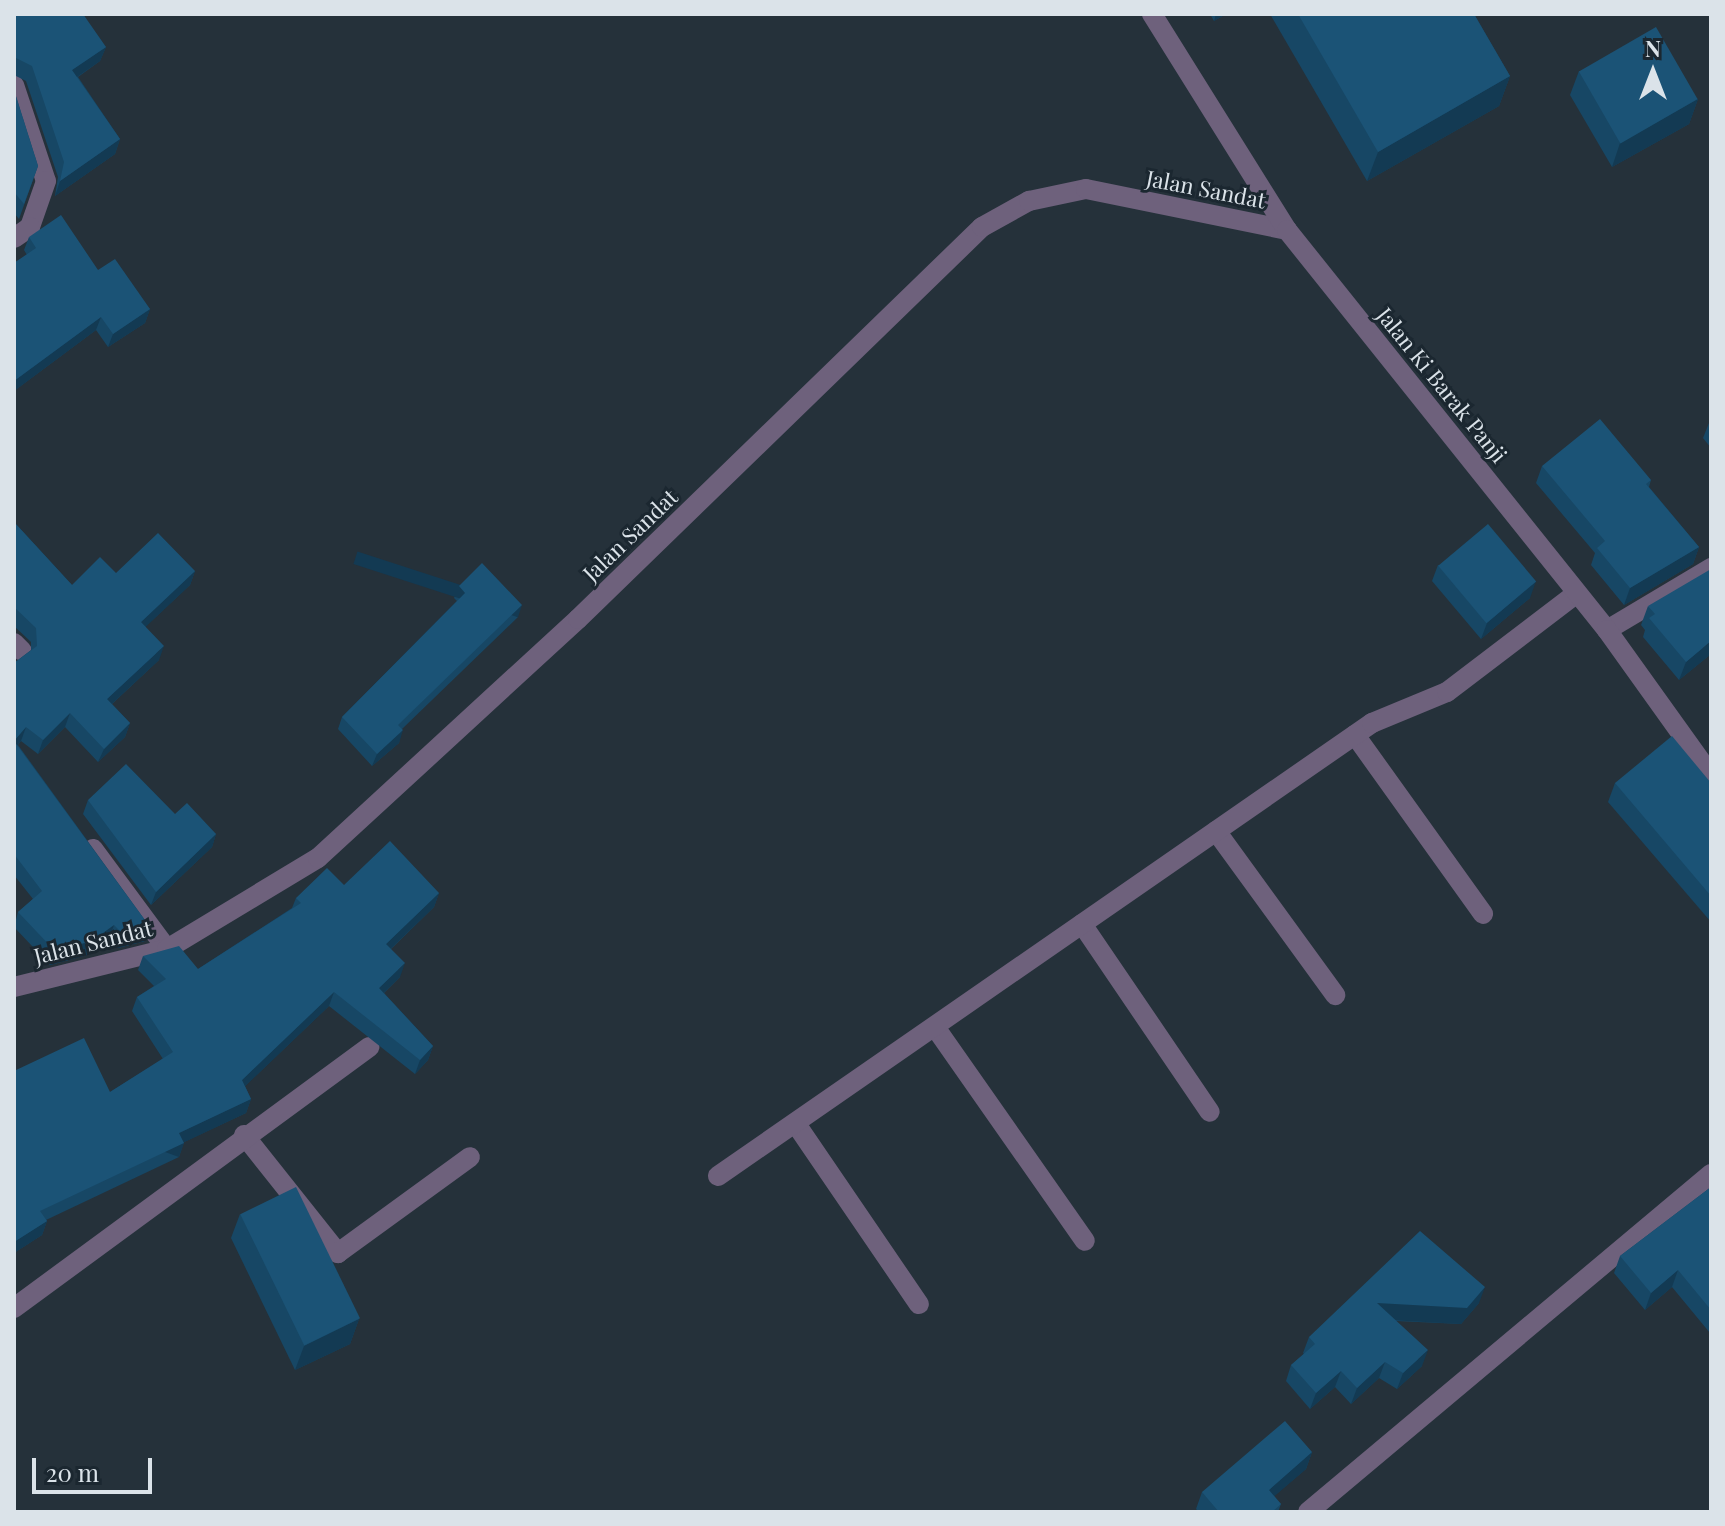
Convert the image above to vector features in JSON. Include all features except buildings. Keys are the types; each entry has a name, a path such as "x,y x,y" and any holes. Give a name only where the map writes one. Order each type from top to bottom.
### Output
{"street":[{"name":"Jalan Ki Barak Panji","path":"1152,14 1287,230 1607,630 1711,775"},
{"path":"14,85 46,181 30,227 14,238"},
{"name":"Jalan Sandat","path":"14,987 167,949 318,858 578,619 982,227 1029,201 1086,189 1287,230"},
{"path":"1607,630 1711,568"},
{"path":"718,1176 1355,735 1447,692 1577,593"},
{"path":"1355,735 1483,914"},
{"path":"76,827 167,949"},
{"path":"1216,831 1335,995"},
{"path":"1082,924 1210,1112"},
{"path":"935,1027 1085,1241"},
{"path":"14,1308 244,1135 369,1047"},
{"path":"796,1124 919,1304"},
{"path":"244,1135 338,1253 470,1157"},
{"path":"1308,1512 1711,1174"}]}
